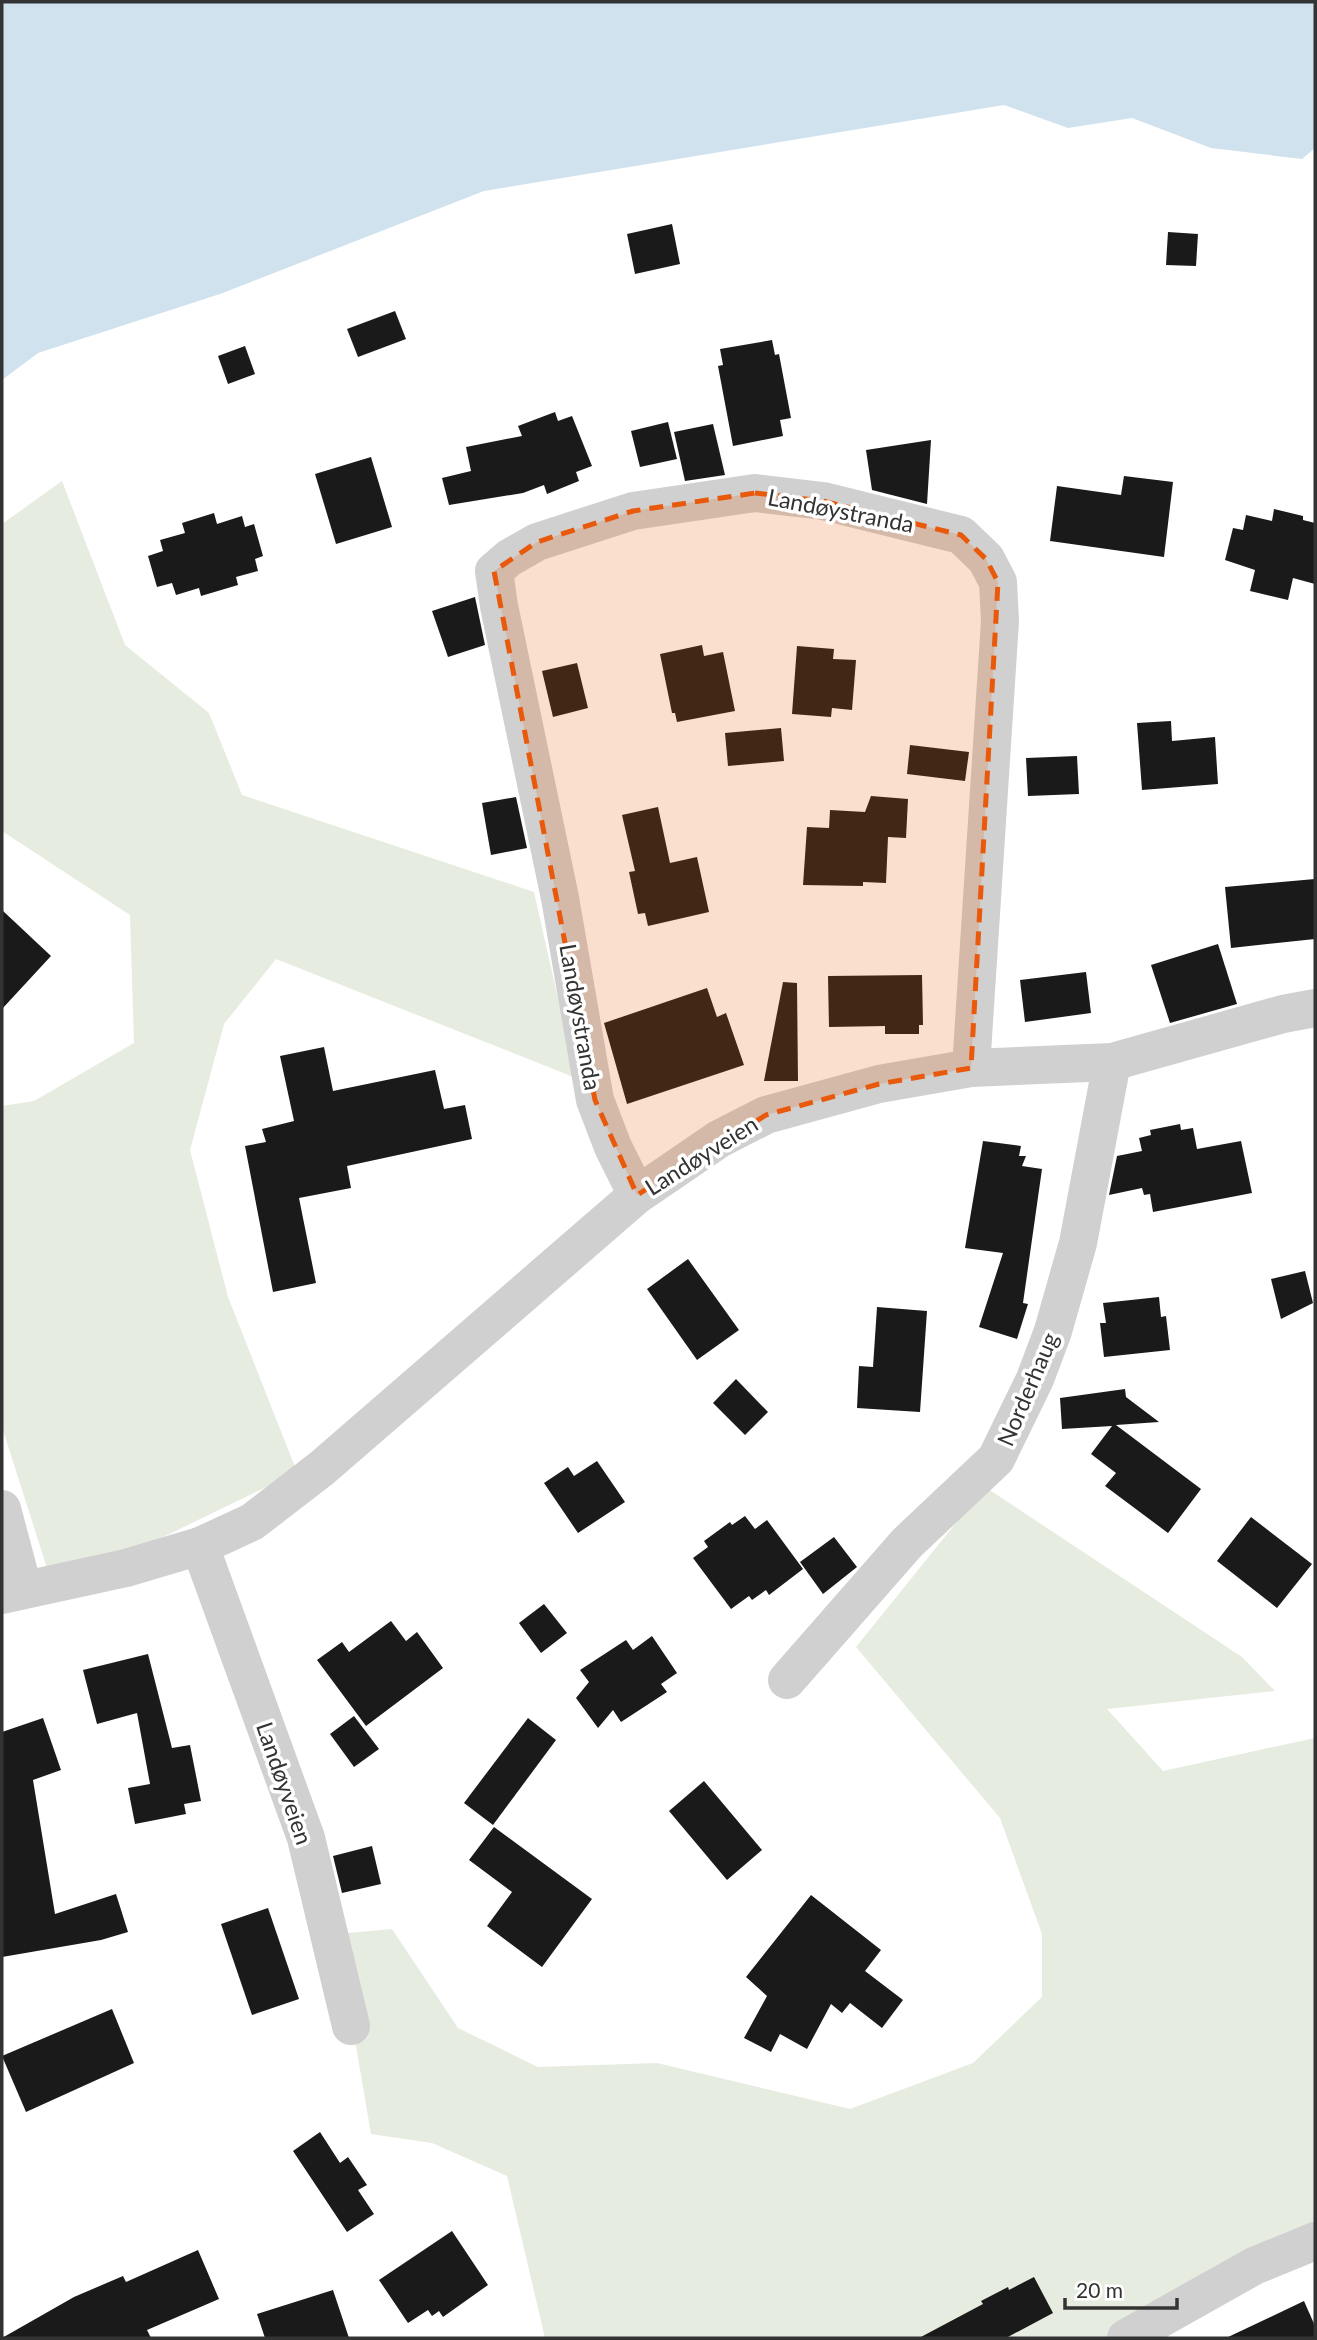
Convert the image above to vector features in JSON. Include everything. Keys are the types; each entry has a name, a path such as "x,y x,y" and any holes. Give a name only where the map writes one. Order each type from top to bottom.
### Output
{"street":[{"name":"Landøystranda","path":"637,1195 613,1147 596,1100 560,898 499,606 494,571 509,558 537,542 633,511 755,493 823,502 961,535 986,559 998,582 1000,621 971,1068"},
{"name":"Landøyveien","path":"12,1592 127,1568 200,1546 252,1522 322,1468 637,1195 719,1139 766,1115 879,1084 971,1068 1112,1062 1283,1014 1315,1008"},
{"name":"Norderhaug","path":"787,1680 907,1543 996,1459 1035,1380 1053,1331 1078,1243 1112,1062"},
{"path":"2,1509 12,1592"},
{"name":"Landøyveien","path":"200,1546 306,1838 351,2026"},
{"path":"1126,2338 1254,2266 1315,2241"}],"highlighted area":[{"path":"755,493 823,501 961,535 986,559 998,582 971,1068 879,1084 766,1115 637,1195 595,1100 494,571 537,542 633,511"}],"shaded area":[{"path":"62,481 125,645 209,713 242,795 534,892 576,1078 276,959 224,1024 190,1150 228,1297 297,1472 54,1590 2,1427 2,1106 34,1101 134,1043 130,915 2,831 2,524"},
{"path":"985,1487 1242,1657 1275,1691 1107,1709 1163,1771 1315,1738 1315,2236 1109,2338 545,2338 507,2176 432,2143 371,2134 337,1934 392,1929 458,2028 538,2067 657,2063 850,2109 973,2063 1042,1997 1042,1934 1000,1818 856,1647"}],"water":[{"path":"2,2 1315,2 1315,148 1302,159 1211,148 1132,118 1068,128 1004,105 484,191 220,294 38,353 2,380"}],"building":[{"path":"672,224 680,264 635,274 627,234"},
{"path":"1168,232 1198,234 1196,266 1166,265"},
{"path":"395,311 406,339 358,357 347,329"},
{"path":"772,340 775,355 779,354 791,418 780,420 783,436 733,446 718,366 723,365 720,349"},
{"path":"245,346 255,374 228,384 218,356"},
{"path":"555,412 558,421 572,416 592,466 576,472 579,481 547,494 544,485 523,493 449,505 442,478 471,471 466,447 522,436 518,426"},
{"path":"668,422 677,459 640,467 631,431"},
{"path":"713,424 725,475 685,481 674,432"},
{"path":"931,440 927,504 872,490 866,450"},
{"path":"371,457 392,527 336,544 315,474"},
{"path":"1124,476 1173,482 1164,557 1050,541 1057,486 1121,495"},
{"path":"1274,509 1303,516 1303,520 1315,523 1315,584 1293,578 1288,600 1250,591 1255,570 1225,560 1233,528 1243,530 1246,515 1272,521"},
{"path":"214,513 217,524 242,516 245,527 254,524 263,556 255,559 258,571 236,577 238,585 201,596 199,588 176,595 172,583 157,587 148,556 163,551 160,540 185,533 182,523"},
{"path":"475,597 485,645 448,657 432,611"},
{"path":"702,645 704,656 723,652 735,711 677,722 675,713 672,713 660,654"},
{"path":"797,646 834,649 833,659 856,660 852,710 832,708 831,717 792,714"},
{"path":"577,663 588,708 553,717 542,671"},
{"path":"1171,721 1172,741 1215,737 1218,784 1142,790 1137,723"},
{"path":"781,728 784,761 728,766 725,733"},
{"path":"910,745 969,752 965,781 907,774"},
{"path":"1077,756 1079,794 1028,796 1026,758"},
{"path":"871,796 908,799 906,838 888,837 886,883 863,882 863,886 803,885 807,827 829,828 830,810 865,812"},
{"path":"516,797 527,848 491,855 482,803"},
{"path":"658,807 670,863 697,857 709,912 648,926 645,913 638,914 629,872 635,871 622,815"},
{"path":"1315,879 1315,939 1231,948 1225,887"},
{"path":"2,910 51,956 2,1009"},
{"path":"1218,944 1237,1004 1170,1023 1151,965"},
{"path":"1086,972 1091,1013 1025,1022 1020,980"},
{"path":"922,975 923,1025 919,1025 919,1034 885,1034 885,1026 829,1027 828,976"},
{"path":"783,982 797,983 798,1081 764,1081"},
{"path":"707,988 717,1017 726,1013 744,1065 627,1104 604,1023"},
{"path":"324,1047 333,1091 435,1070 444,1109 465,1105 472,1139 347,1166 351,1188 299,1198 316,1283 273,1292 245,1146 266,1142 262,1129 294,1121 280,1056"},
{"path":"1180,1124 1181,1130 1193,1128 1197,1149 1241,1141 1252,1193 1153,1212 1150,1194 1144,1195 1142,1188 1109,1195 1117,1156 1142,1151 1139,1138 1151,1135 1150,1130"},
{"path":"983,1141 1021,1146 1019,1156 1026,1156 1022,1166 1042,1169 1023,1303 1028,1304 1017,1339 979,1327 1003,1253 965,1248"},
{"path":"688,1259 739,1330 697,1360 647,1289"},
{"path":"1305,1271 1313,1303 1281,1319 1271,1279"},
{"path":"1159,1297 1161,1317 1166,1316 1170,1350 1104,1357 1100,1323 1106,1323 1103,1303"},
{"path":"877,1307 927,1311 920,1412 857,1408 859,1366 873,1367"},
{"path":"736,1379 768,1412 745,1435 713,1403"},
{"path":"1125,1389 1126,1397 1159,1422 1116,1425 1201,1489 1168,1533 1105,1486 1116,1473 1091,1454 1112,1426 1062,1429 1060,1398"},
{"path":"597,1461 625,1502 578,1533 544,1483 568,1467 574,1476"},
{"path":"745,1516 755,1529 767,1520 803,1569 769,1595 766,1590 752,1600 749,1596 731,1609 693,1558 708,1547 704,1541 730,1522 732,1525"},
{"path":"1251,1517 1312,1564 1277,1608 1217,1561"},
{"path":"834,1537 857,1567 823,1594 800,1562"},
{"path":"544,1604 567,1633 541,1653 519,1623"},
{"path":"391,1621 406,1641 417,1632 443,1668 366,1726 317,1660 342,1642 349,1652"},
{"path":"652,1636 677,1673 661,1684 667,1692 621,1722 613,1710 598,1728 576,1698 589,1682 580,1670 626,1640 633,1650"},
{"path":"148,1654 172,1748 190,1745 201,1801 184,1804 186,1814 135,1824 128,1788 150,1784 137,1713 97,1724 83,1670"},
{"path":"354,1716 379,1749 354,1767 330,1734"},
{"path":"43,1718 61,1770 33,1780 55,1914 116,1894 128,1932 101,1940 2,1957 2,1732"},
{"path":"528,1718 556,1740 493,1825 464,1803"},
{"path":"704,1781 762,1850 727,1880 669,1811"},
{"path":"494,1827 592,1899 542,1967 487,1926 512,1892 469,1860"},
{"path":"372,1846 381,1884 342,1893 333,1856"},
{"path":"811,1895 881,1950 865,1971 903,2000 882,2028 850,2003 842,2013 831,2004 807,2049 780,2034 771,2052 744,2038 767,1996 746,1977"},
{"path":"268,1908 299,1999 252,2015 221,1924"},
{"path":"112,2009 134,2063 26,2112 2,2056"},
{"path":"320,2132 340,2163 348,2157 367,2185 358,2190 374,2214 347,2232 293,2151"},
{"path":"452,2231 488,2285 443,2317 439,2311 432,2316 428,2310 408,2323 379,2280"},
{"path":"198,2250 219,2299 147,2330 151,2338 2,2338 74,2297 123,2276 126,2282"},
{"path":"1034,2277 1053,2313 1006,2338 919,2338 983,2304 981,2301"},
{"path":"333,2290 349,2338 265,2338 257,2314"},
{"path":"1304,2301 1315,2326 1315,2338 1226,2338"}]}
